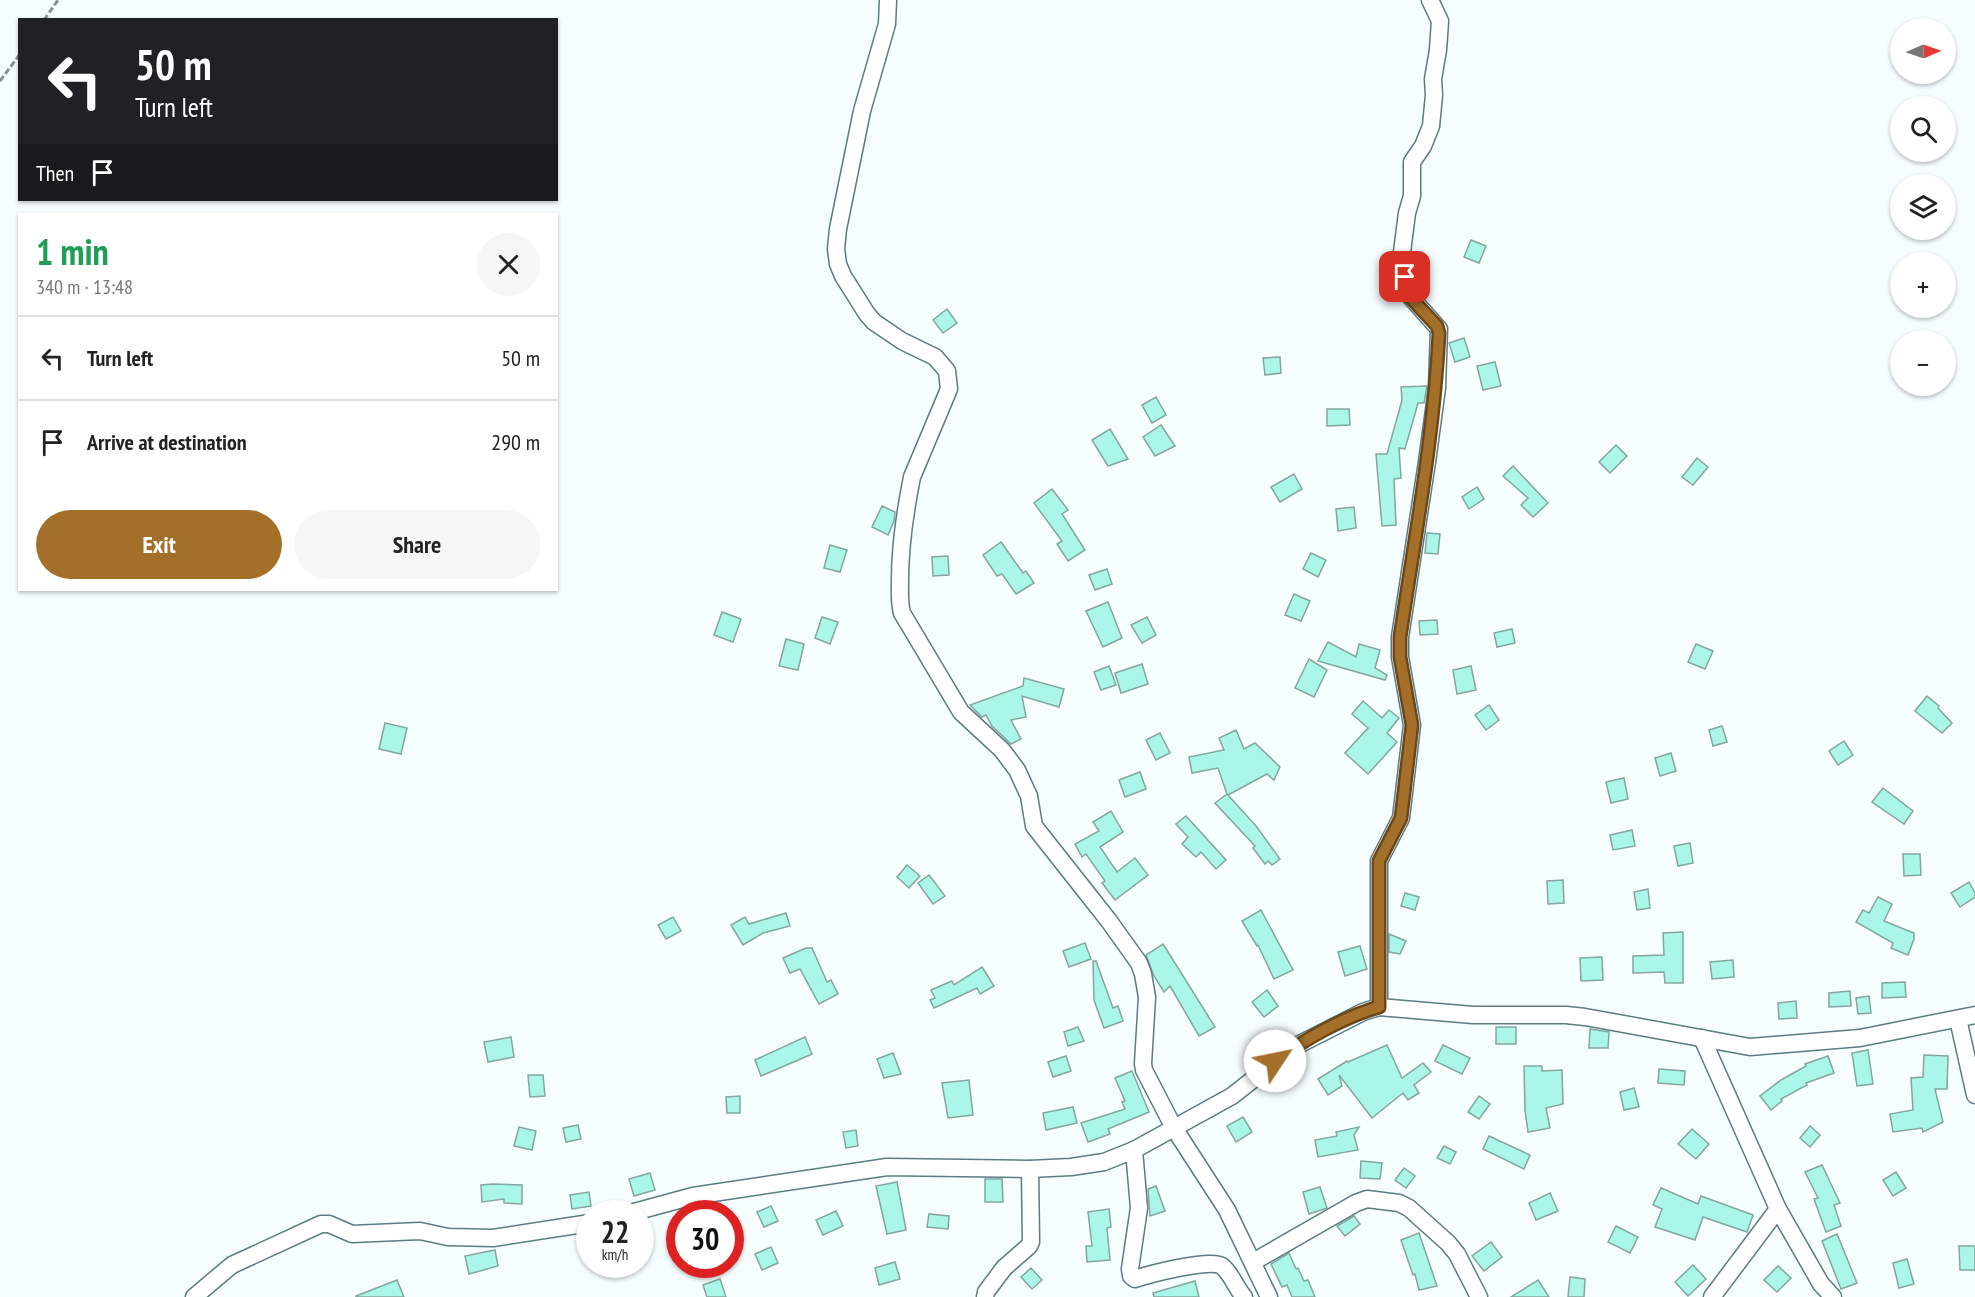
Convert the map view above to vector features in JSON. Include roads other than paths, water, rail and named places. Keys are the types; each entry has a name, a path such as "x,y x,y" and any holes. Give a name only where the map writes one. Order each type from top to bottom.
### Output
{"street":[{"path":"888,0 887,24 862,111 836,249 838,264 843,276 873,322 902,341 935,357 947,372 949,389 912,477 900,550 900,607 961,712 1002,750 1017,770 1026,786 1034,826 1135,957 1143,974 1146,997 1144,1070 1174,1128 1227,1210 1269,1297"},
{"path":"1379,1007 1379,861 1401,818 1412,725 1400,657 1400,637 1437,388 1439,330 1408,294 1402,252 1407,213 1412,196 1411,166 1431,126 1434,95 1432,79 1438,50 1440,21 1430,0"},
{"path":"654,1207 693,1196 887,1167 1030,1169 1071,1167 1104,1162 1134,1150 1232,1096 1294,1047 1363,1012 1379,1007 1473,1015 1566,1015 1750,1047 1860,1038 1967,1017 1975,1095"},
{"path":"1702,1038 1778,1209 1821,1284 1833,1297"},
{"path":"1134,1150 1139,1208 1130,1269 1131,1276 1135,1279 1187,1266 1217,1264 1224,1267 1244,1297"},
{"path":"985,1297 986,1292 1004,1268 1031,1242 1030,1169"},
{"path":"1253,1262 1356,1203 1367,1199 1399,1203 1409,1208 1448,1243 1479,1297"},
{"path":"1712,1297 1778,1209"},
{"path":"194,1297 232,1265 321,1224 329,1224 352,1234 362,1235 420,1231 478,1238 576,1226"}]}
